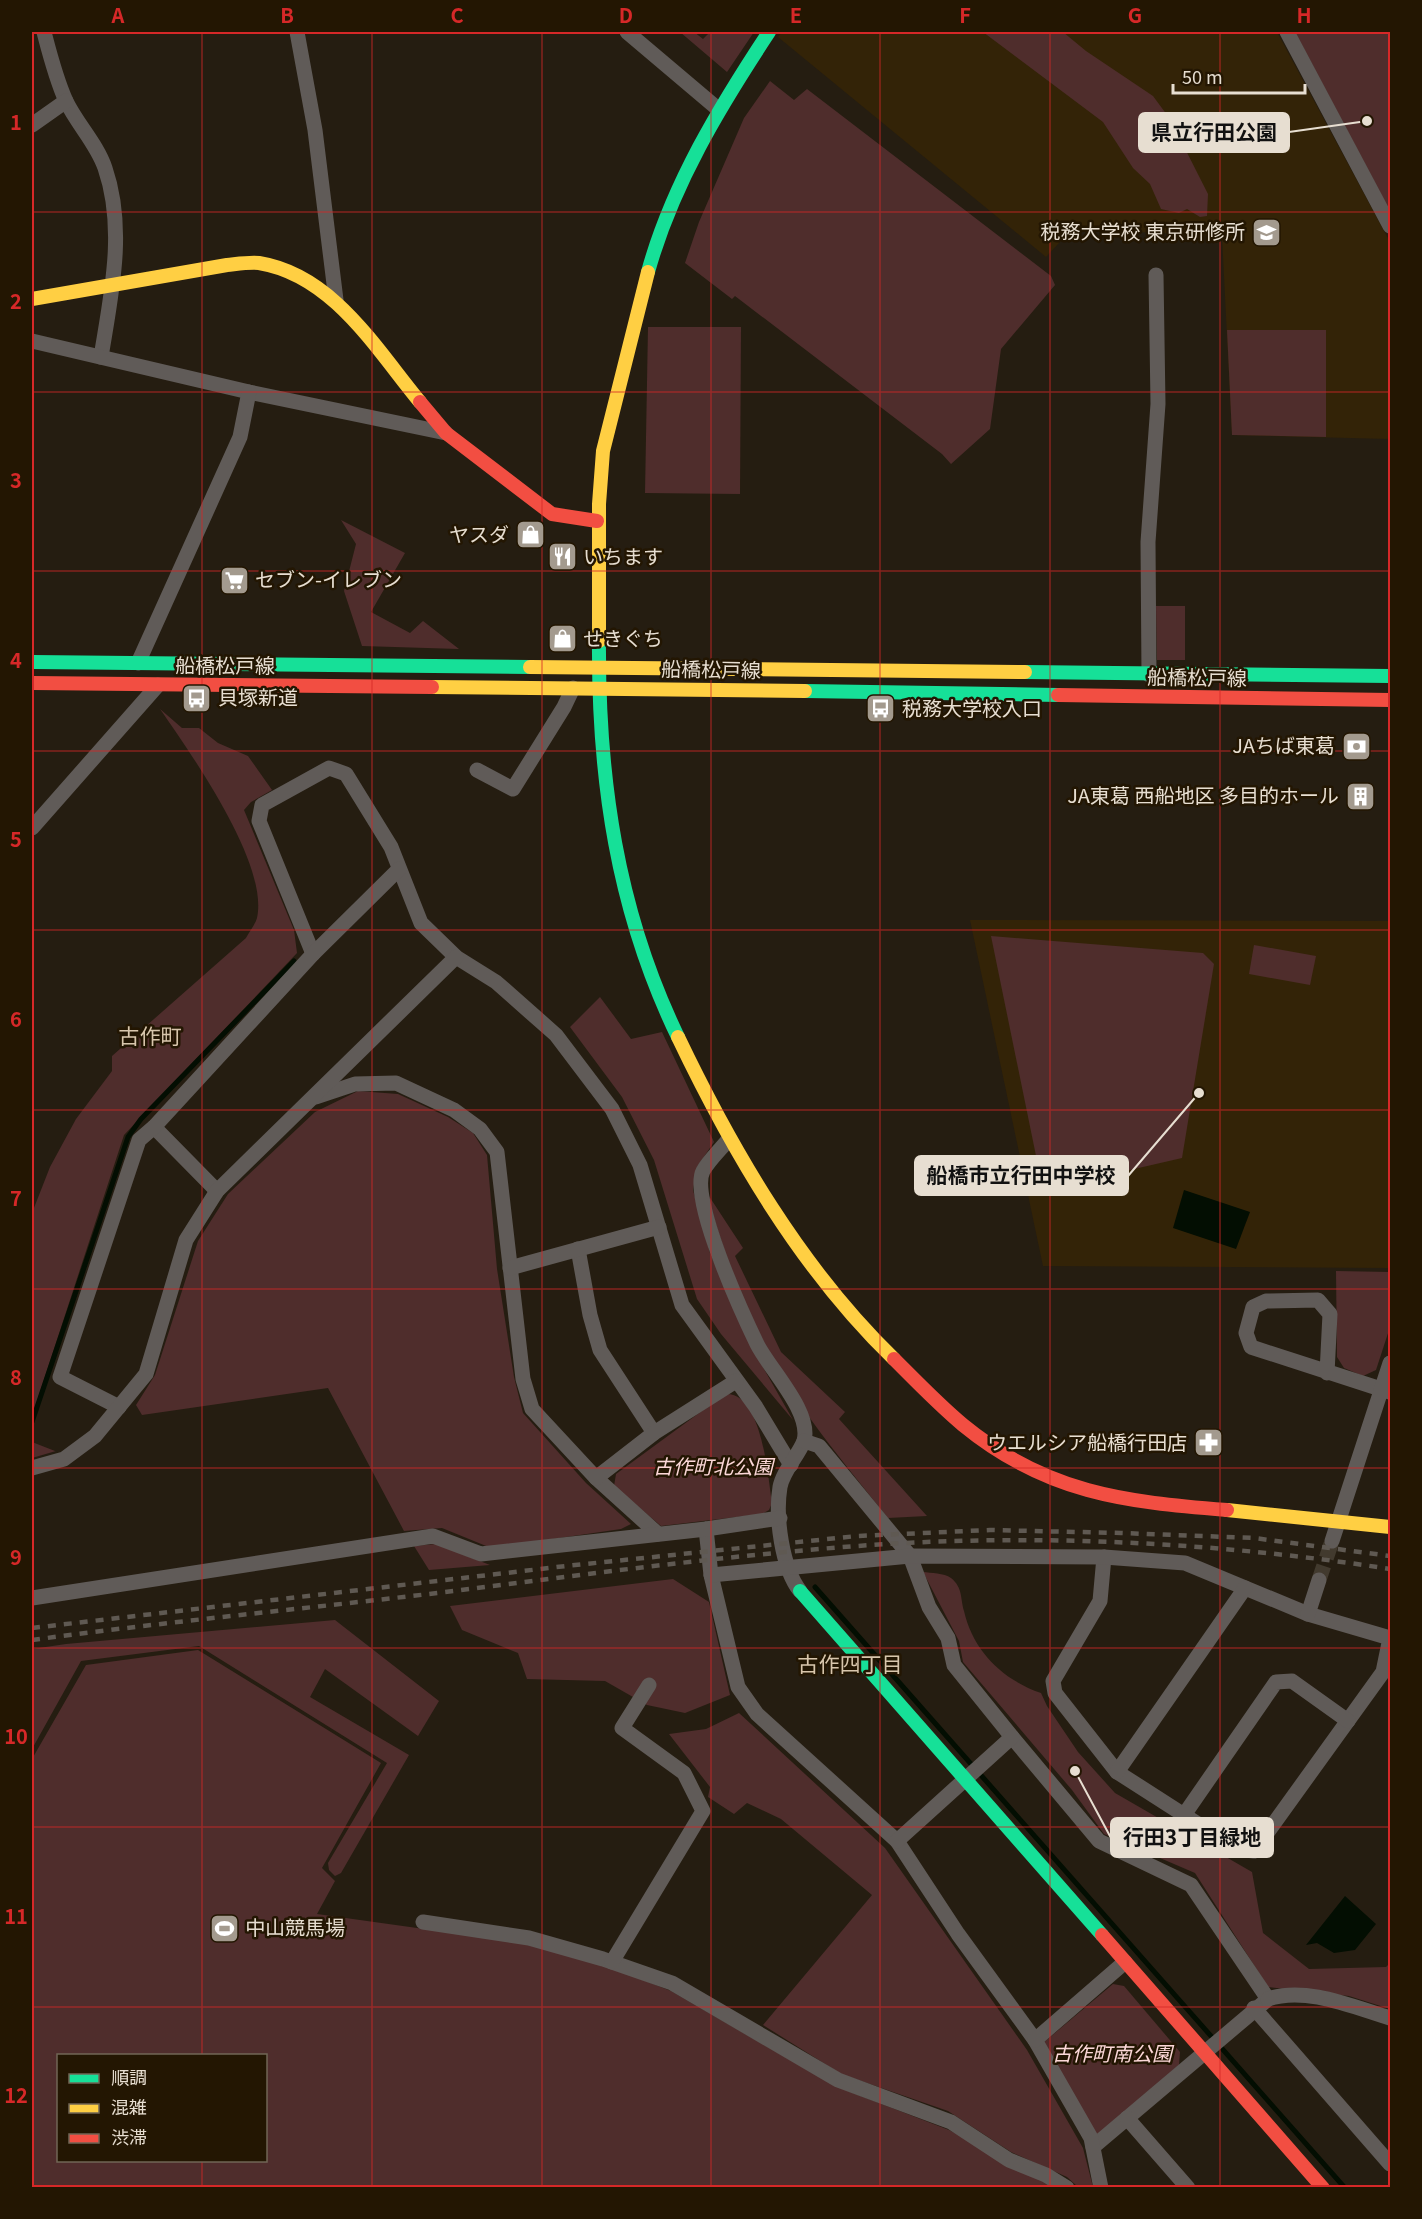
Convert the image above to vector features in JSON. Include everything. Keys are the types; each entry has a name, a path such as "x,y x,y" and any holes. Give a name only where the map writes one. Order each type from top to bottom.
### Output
{"street":[{"path":"44,32 53,67 66,101 104,166 116,206 113,284 101,357"},
{"path":"297,32 315,130 336,300"},
{"path":"627,32 718,109"},
{"path":"769,32 718,109 674,203 652,257 603,448 597,521 599,592 597,688 605,791 609,824 626,888 651,972 665,1007 729,1139 767,1201 843,1305 977,1436 1024,1465 1081,1490 1104,1496 1390,1527"},
{"path":"1287,32 1390,226"},
{"path":"32,125 66,101"},
{"path":"32,299 113,284 258,263 289,272 336,300 446,433 552,514 597,521"},
{"path":"1149,675 1149,542 1158,404 1156,275"},
{"path":"32,341 249,392 446,433"},
{"path":"138,663 240,437 249,392"},
{"name":"船橋松戸線","path":"32,662 1390,676"},
{"name":"船橋松戸線","path":"32,683 597,688 1390,700"},
{"path":"32,828 158,685"},
{"path":"477,770 513,789 564,707 573,688"},
{"path":"313,954 259,821 262,805 329,768 346,774 391,847 421,923 456,957 496,982 556,1035 612,1108 640,1165 682,1305 756,1407 791,1465"},
{"path":"119,1407 60,1377 138,1140 154,1127 313,954 399,869"},
{"path":"32,1468 64,1459 95,1436 146,1374 186,1240 217,1191 456,957"},
{"path":"312,1098 355,1084 396,1083 454,1110 480,1129 497,1152 523,1379 532,1409 596,1478 658,1534"},
{"path":"154,1127 217,1191"},
{"path":"729,1139 703,1172 699,1190 717,1250 758,1345 803,1418 806,1434 780,1486 780,1518 786,1568 800,1591 1323,2187"},
{"path":"510,1268 659,1227"},
{"path":"578,1249 590,1315 600,1350 654,1433"},
{"path":"1327,1373 1330,1314 1318,1300 1266,1300 1253,1306 1246,1333 1251,1347 1327,1373 1387,1390"},
{"path":"1332,1541 1387,1390 1390,1363"},
{"path":"596,1478 654,1433 736,1381"},
{"path":"804,1441 819,1446 910,1556 928,1606 948,1638 954,1665 1012,1737 1099,1841 1191,1885 1268,1999"},
{"path":"32,1598 433,1536 481,1554 706,1529 780,1518"},
{"path":"706,1529 711,1575 738,1687 751,1705 897,1841 958,1934 1035,2040 1091,2138 1101,2187"},
{"path":"711,1575 910,1556 1104,1557 1185,1563 1308,1614 1390,1638 1383,1672 1254,1851 1237,1849 1117,1772 1055,1693 1053,1681 1100,1601 1104,1557"},
{"path":"1308,1614 1319,1580"},
{"path":"1117,1772 1245,1588"},
{"path":"1184,1815 1276,1682 1292,1681 1348,1721"},
{"path":"612,1962 704,1811 684,1773 622,1728 649,1685"},
{"path":"897,1841 1012,1737"},
{"path":"423,1922 529,1938 612,1962 672,1983 838,2080 951,2122 1009,2160 1046,2175 1067,2187"},
{"path":"1035,2040 1125,1962"},
{"path":"1093,2147 1254,2008 1268,1999 1284,1994 1305,1996 1344,2004 1390,2018"},
{"path":"1254,2008 1390,2164"},
{"path":"1127,2118 1188,2187"}],"shaded area":[{"name":"税務大学校 東京研修所","path":"782,32 1277,32 1390,242 1390,439 1232,435 1222,236 1072,229 1046,257 778,37"},
{"path":"970,920 1390,921 1390,1268 1043,1266"},
{"path":"1184,1190 1250,1212 1236,1249 1173,1228"},
{"path":"1345,1896 1376,1924 1355,1950 1334,1953 1317,1943 1306,1945"}],"green space":[{"path":"680,32 694,32 703,39 710,32 754,32 727,72"},
{"path":"983,32 1063,32 1086,51 1153,96 1170,119 1208,194 1207,216 1200,217 1187,209 1179,213 1161,209 1150,184 1133,168 1103,122"},
{"path":"1295,32 1390,32 1390,211"},
{"path":"770,81 794,100 807,89 1051,276 1055,285 1001,349 990,429 951,464 942,454 735,296 732,299 685,263 699,222 744,118"},
{"path":"648,327 741,327 740,494 645,493"},
{"path":"1227,330 1326,330 1326,437 1232,435"},
{"path":"341,520 405,553 371,612 410,633 423,621 459,649 362,646 344,591 356,544"},
{"path":"1156,606 1185,606 1185,660 1157,660"},
{"path":"160,709 182,728 199,728 218,743 248,756 272,790 251,802 244,810 294,930 297,953 124,1135 32,1416 32,1213 50,1167 76,1119 112,1071 112,1056 246,938 257,918 258,895 240,840 207,780"},
{"path":"991,936 1203,953 1214,964 1182,1158 1043,1190"},
{"path":"1254,945 1316,956 1310,985 1249,974"},
{"path":"600,997 631,1039 662,1032 714,1142 697,1167 693,1190 710,1253 752,1348 793,1420 721,1334 697,1299 654,1160 622,1097 570,1027"},
{"path":"358,1091 398,1094 448,1117 473,1133 487,1155 497,1269 514,1377 523,1413 586,1483 631,1524 621,1529 491,1548 442,1528 404,1531 328,1388 142,1415 136,1405 155,1375 198,1241 228,1194 315,1112"},
{"path":"705,1190 743,1248 735,1256 781,1352 845,1412 839,1419 927,1516 888,1518 821,1434 790,1390 754,1326 731,1268"},
{"path":"1336,1271 1390,1272 1390,1327 1376,1370 1363,1376 1344,1368 1337,1357"},
{"name":"古作町北公園","path":"725,1394 737,1397 747,1406 755,1420 768,1475 772,1503 769,1510 762,1514 661,1526 614,1486 616,1474"},
{"path":"32,1442 55,1451 56,1451 32,1458"},
{"path":"436,1544 490,1565 429,1570 414,1546"},
{"path":"923,1572 945,1575 955,1582 959,1589 968,1625 982,1651 1002,1672 1041,1693 1047,1706 1078,1752 1115,1793 1252,1872 1263,1933 1309,1969 1386,1967 1390,1963 1390,2009 1349,1996 1268,1987 1195,1873 1104,1834 1072,1790 963,1662 959,1641"},
{"path":"673,1579 709,1602 730,1695 685,1713 647,1705 605,1681 527,1679 518,1653 462,1630 450,1606"},
{"path":"335,1620 439,1701 418,1736 325,1669 310,1697 409,1755 341,1873 335,1876 329,1870 328,1863 387,1763 199,1646 81,1661 32,1749 32,1649"},
{"name":"中山競馬場","path":"198,1650 381,1763 322,1868 335,1881 317,1914 518,1942 610,1967 671,1991 835,2086 949,2130 1044,2180 1054,2188 32,2188 32,1759 86,1665"},
{"path":"739,1713 885,1848 1027,2050 1083,2148 1093,2187 1078,2187 1067,2177 1011,2152 948,2111 841,2074 763,2025 872,1895 781,1819 747,1803 734,1814 708,1797 710,1787 669,1734 706,1729"},
{"name":"古作町南公園","path":"1113,1984 1124,1986 1180,2052 1179,2065 1098,2137 1043,2043"}],"waterway":[{"path":"32,1422 128,1137 141,1119 294,961"},
{"path":"815,1587 1345,2188"}],"tunnel":[{"path":"1319,1580 1332,1541"}],"railway":[{"path":"32,1628 566,1566 857,1536 990,1530 1121,1533 1254,1538 1390,1556"},
{"path":"32,1640 705,1560 923,1542 1057,1540 1191,1546 1390,1569"}],"traffic: fast":[{"path":"648,272 670,208 699,147 769,32"},
{"path":"599,641 602,743 615,843 640,941 657,989 678,1037"},
{"path":"32,662 530,667"},
{"path":"1025,672 1390,676"},
{"path":"805,691 1058,695"},
{"path":"800,1591 1102,1935"}],"traffic: slow":[{"path":"32,299 227,265 259,263 285,270 309,282 331,298 369,338 420,402"},
{"path":"599,641 599,504 603,451 648,272"},
{"path":"530,667 1025,672"},
{"path":"432,687 805,691"},
{"path":"678,1037 746,1166 799,1248 860,1324 894,1359"},
{"path":"1227,1510 1390,1527"}],"traffic: jam":[{"path":"420,402 446,433 552,514 597,521"},
{"path":"32,683 432,687"},
{"path":"1058,695 1390,700"},
{"path":"894,1359 963,1425 994,1448 1025,1466 1056,1480 1120,1498 1227,1510"},
{"path":"1102,1935 1323,2188"}],"place":[{"name":"県立行田公園","path":"1367,121"},
{"name":"税務大学校 東京研修所","path":"1266,232"},
{"name":"ヤスダ","path":"530,535"},
{"name":"いちます","path":"562,557"},
{"name":"セブン-イレブン","path":"234,580"},
{"name":"せきぐち","path":"562,639"},
{"name":"貝塚新道","path":"197,698"},
{"name":"税務大学校入口","path":"881,709"},
{"name":"JAちば東葛","path":"1356,746"},
{"name":"JA東葛 西船地区 多目的ホール","path":"1360,796"},
{"name":"船橋市立行田中学校","path":"1199,1093"},
{"name":"ウエルシア船橋行田店","path":"1208,1443"},
{"name":"行田3丁目緑地","path":"1075,1771"},
{"name":"中山競馬場","path":"224,1928"}],"district":[{"name":"古作町","path":"150,1037"},
{"name":"古作四丁目","path":"850,1665"}]}
